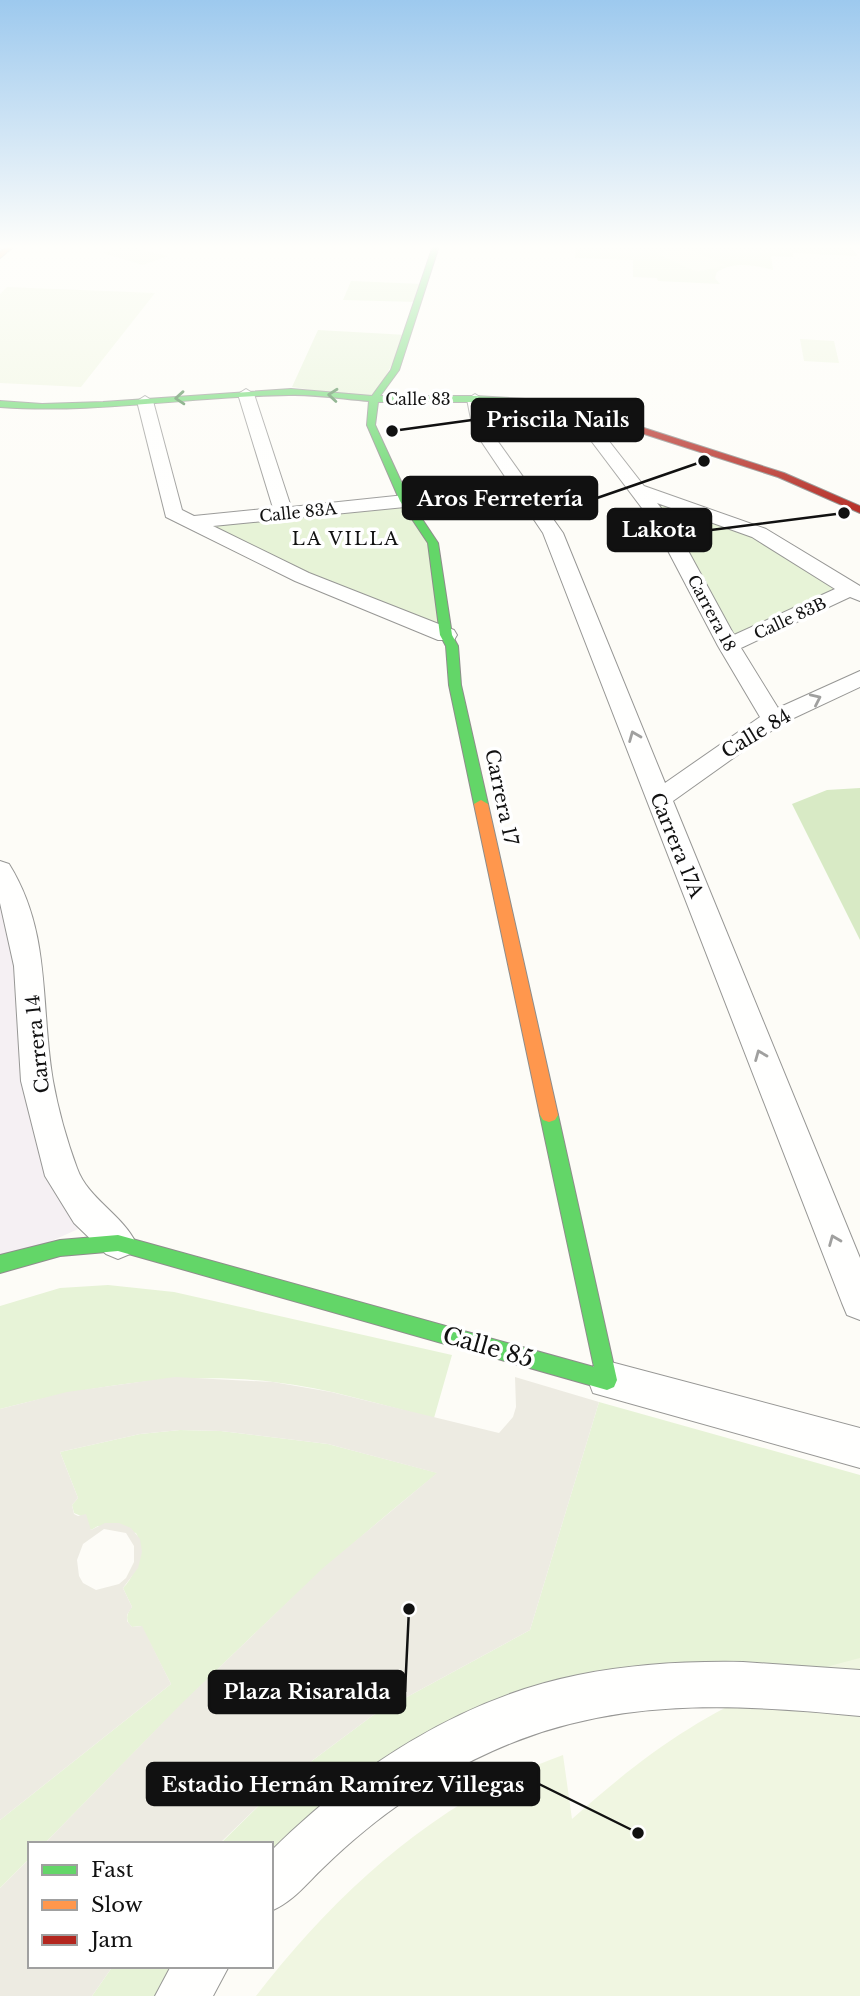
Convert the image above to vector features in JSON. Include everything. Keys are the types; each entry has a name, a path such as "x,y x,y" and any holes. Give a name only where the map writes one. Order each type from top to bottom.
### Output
{"street":[{"path":"374,399 395,370 405,339"},
{"name":"Calle 83","path":"0,404 66,407 291,392 374,399 475,398 574,407 781,475 860,510"},
{"path":"246,394 284,514"},
{"name":"Carrera 17A","path":"475,398 481,429 553,533 860,1304"},
{"name":"Carrera 17","path":"374,399 371,425 405,501 433,543 446,635 452,646 455,685 607,1380"},
{"path":"145,401 173,513 302,577 446,635"},
{"name":"Carrera 18","path":"574,407 663,523 729,646 773,719"},
{"path":"638,490 760,533 855,592"},
{"name":"Calle 83A","path":"192,522 405,501"},
{"name":"Calle 83B","path":"729,646 855,592"},
{"name":"Calle 84","path":"659,799 773,719 860,678"},
{"name":"Carrera 14","path":"0,870 8,885 21,925 29,966 37,1080 62,1176 86,1212 118,1243"},
{"path":"0,1264 60,1248 118,1243"},
{"name":"Calle 85","path":"118,1243 860,1448"},
{"path":"273,1884 345,1815 399,1776 455,1743 533,1711 567,1700 624,1689 683,1684 860,1693"},
{"path":"181,1996 202,1968"}],"shaded area":[{"path":"0,870 37,1081 94,1222 0,1264"},
{"path":"175,1377 273,1382 331,1392 499,1433 513,1417 516,1407 515,1377 599,1402 530,1630 372,1716 281,1784 221,1842 46,1842 181,1704 323,1568 437,1473 328,1444 221,1431 180,1430 140,1434 60,1452 78,1498 72,1505 74,1514 86,1514 91,1530 105,1523 119,1523 131,1528 140,1539 142,1552 138,1568 123,1588 132,1607 127,1621 132,1627 142,1626 171,1684 0,1820 0,1409 67,1392","holes":["104,1529 126,1533 134,1546 134,1562 126,1578 119,1584 96,1590 83,1583 79,1576 77,1560 83,1544"]},
{"path":"28,1860 28,1968 112,1968 92,1996 0,1996 0,1888"}],"green space":[{"path":"0,339 119,339 81,387 0,383"},
{"path":"314,339 405,339 374,399 292,387"},
{"path":"800,339 834,341 839,363 804,361"},
{"path":"638,490 759,533 851,589 729,646"},
{"path":"405,501 433,543 446,635 192,522"},
{"path":"860,788 860,940 792,804 827,790"},
{"path":"108,1285 174,1292 452,1355 434,1418 294,1385 204,1378 102,1387 0,1409 0,1306 60,1288"},
{"path":"599,1402 860,1475 860,1693 511,1718 273,1885 273,1842 222,1842 281,1784 372,1716 530,1630"},
{"path":"180,1430 221,1431 328,1444 438,1473 334,1560 235,1652 46,1842 28,1842 28,1860 0,1888 0,1820 171,1684 141,1626 132,1627 127,1620 132,1607 123,1588 137,1562 139,1539 136,1533 98,1526 91,1530 81,1516 74,1513 72,1505 78,1498 60,1452 140,1434"},
{"path":"860,1658 860,1996 256,1996 310,1932 368,1874 432,1823 503,1780 563,1755 572,1819 639,1763 705,1719 777,1684"},
{"path":"112,1968 202,1968 181,1996 92,1996"}],"traffic: fast":[{"path":"405,339 395,370 374,399 371,425 405,501 433,543 446,635 452,646 455,685 481,804"},
{"path":"0,404 42,407 103,405 291,392 374,399 475,399 560,404 644,431"},
{"path":"0,1264 60,1248 118,1243 607,1380 549,1115"}],"traffic: slow":[{"path":"481,804 549,1115"}],"traffic: jam":[{"path":"644,431 781,475 860,510"}],"place":[{"name":"Priscila Nails","path":"392,431"},
{"name":"Aros Ferretería","path":"704,461"},
{"name":"Lakota","path":"844,513"},
{"name":"Plaza Risaralda","path":"409,1609"},
{"name":"Estadio Hernán Ramírez Villegas","path":"638,1833"}],"district":[{"name":"LA VILLA","path":"346,539"}]}
